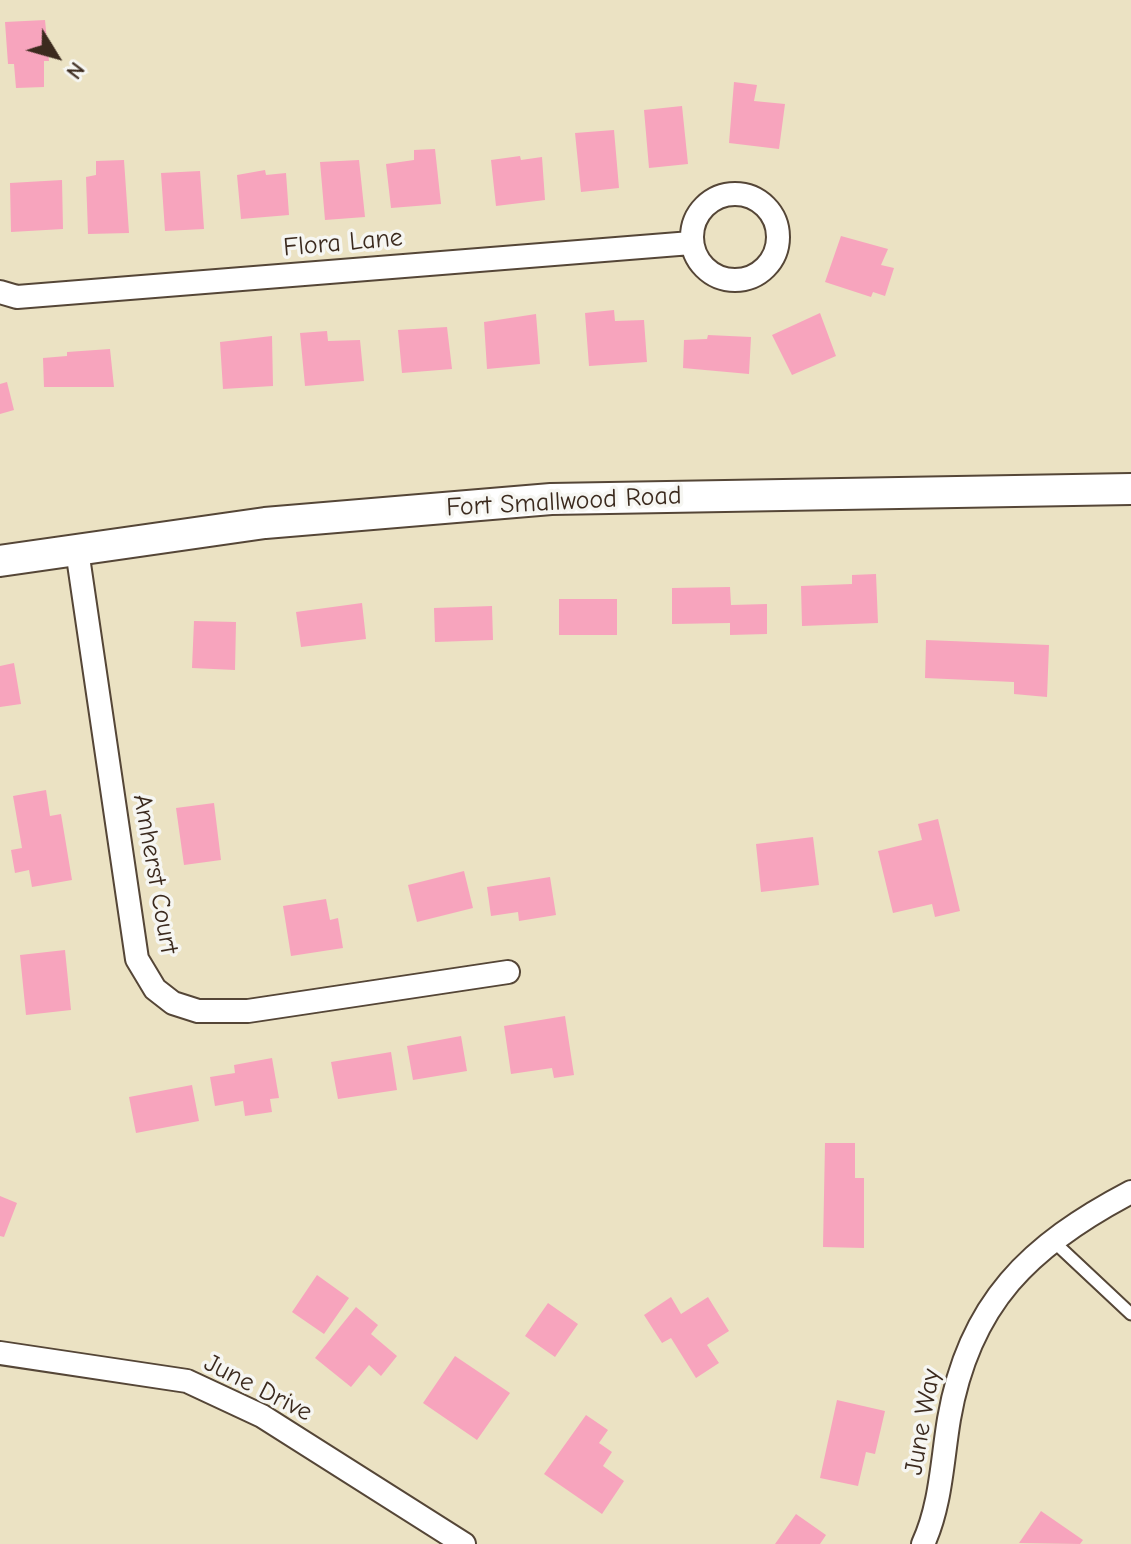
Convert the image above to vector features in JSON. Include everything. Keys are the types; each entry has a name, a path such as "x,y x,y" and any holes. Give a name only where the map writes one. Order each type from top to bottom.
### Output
{"main road":[{"name":"Fort Smallwood Road","path":"0,561 265,523 551,499 1131,489"}],"street":[{"name":"Flora Lane","path":"0,292 17,297 691,243"},
{"name":"Amherst Court","path":"77,550 137,959 155,989 173,1003 198,1011 248,1011 508,972"},
{"name":"June Way","path":"923,1544 937,1498 957,1375 976,1328 1007,1281 1052,1240 1131,1192"},
{"name":"June Drive","path":"0,1353 187,1381 262,1416 464,1544"}],"lane":[{"path":"1052,1240 1131,1314"}],"building":[{"path":"45,20 49,61 44,61 44,87 16,88 14,64 8,64 5,22"},
{"path":"734,82 757,85 754,101 785,104 779,149 729,143"},
{"path":"682,106 688,164 649,168 644,110"},
{"path":"614,130 619,188 581,192 575,133"},
{"path":"435,149 441,204 391,208 386,164 414,160 414,150"},
{"path":"520,156 521,160 542,157 545,200 496,206 491,160"},
{"path":"124,160 129,233 88,234 86,177 96,175 96,161"},
{"path":"359,160 365,217 325,220 320,162"},
{"path":"265,170 266,175 286,173 289,215 241,219 237,175"},
{"path":"200,171 204,229 165,231 161,173"},
{"path":"62,180 63,229 11,232 10,183"},
{"path":"841,236 888,249 881,265 894,268 885,296 873,292 871,297 825,282"},
{"path":"614,310 615,321 644,320 647,362 589,366 585,313"},
{"path":"820,313 836,356 792,375 772,335"},
{"path":"536,314 540,364 487,369 484,322"},
{"path":"447,327 452,369 402,373 398,330"},
{"path":"327,331 328,341 360,340 364,381 305,386 300,333"},
{"path":"708,335 751,337 749,374 683,368 684,340 707,339"},
{"path":"272,336 273,386 223,389 220,342"},
{"path":"110,349 114,387 44,387 43,358 67,356 67,352"},
{"path":"7,382 14,410 0,414 0,384"},
{"path":"876,574 878,623 802,626 801,586 852,584 852,575"},
{"path":"730,587 731,605 767,604 767,634 730,635 730,623 672,624 672,588"},
{"path":"559,599 617,599 617,635 559,635"},
{"path":"362,603 366,639 301,647 296,612"},
{"path":"492,606 493,640 435,642 434,608"},
{"path":"194,621 236,622 235,670 192,668"},
{"path":"926,640 1049,645 1047,697 1014,694 1014,682 925,678"},
{"path":"14,663 21,704 0,707 0,666"},
{"path":"46,790 50,816 61,814 72,880 32,887 29,870 15,873 11,850 22,848 13,796"},
{"path":"214,803 221,860 184,865 176,808"},
{"path":"938,819 960,911 935,917 932,904 893,913 878,851 922,840 918,824"},
{"path":"813,837 819,885 761,892 756,844"},
{"path":"464,871 473,908 417,922 408,885"},
{"path":"550,877 556,915 519,921 518,912 491,916 487,887"},
{"path":"326,899 330,920 338,918 343,948 291,956 283,906"},
{"path":"65,950 71,1010 26,1015 20,955"},
{"path":"565,1016 574,1075 554,1078 552,1068 511,1074 504,1026"},
{"path":"461,1036 467,1071 413,1080 407,1046"},
{"path":"391,1052 397,1090 338,1099 331,1062"},
{"path":"272,1058 279,1098 270,1099 272,1112 245,1116 243,1101 215,1106 210,1077 235,1073 234,1065"},
{"path":"192,1085 199,1121 136,1133 129,1097"},
{"path":"825,1143 855,1143 855,1178 864,1178 864,1248 823,1247"},
{"path":"0,1196 17,1203 4,1237 0,1236"},
{"path":"317,1275 349,1298 324,1334 292,1312"},
{"path":"671,1297 681,1314 708,1297 729,1331 707,1345 719,1363 696,1378 671,1338 662,1343 644,1315"},
{"path":"548,1303 578,1324 555,1357 525,1336"},
{"path":"356,1307 378,1325 371,1334 397,1356 381,1376 369,1365 351,1387 315,1358"},
{"path":"455,1356 510,1393 477,1440 423,1403"},
{"path":"837,1400 885,1411 875,1454 866,1452 858,1486 820,1478"},
{"path":"586,1415 608,1430 599,1443 612,1452 603,1466 624,1481 602,1514 544,1474"},
{"path":"1041,1511 1083,1540 1080,1544 1019,1543"},
{"path":"796,1514 826,1535 820,1544 775,1544"}]}
